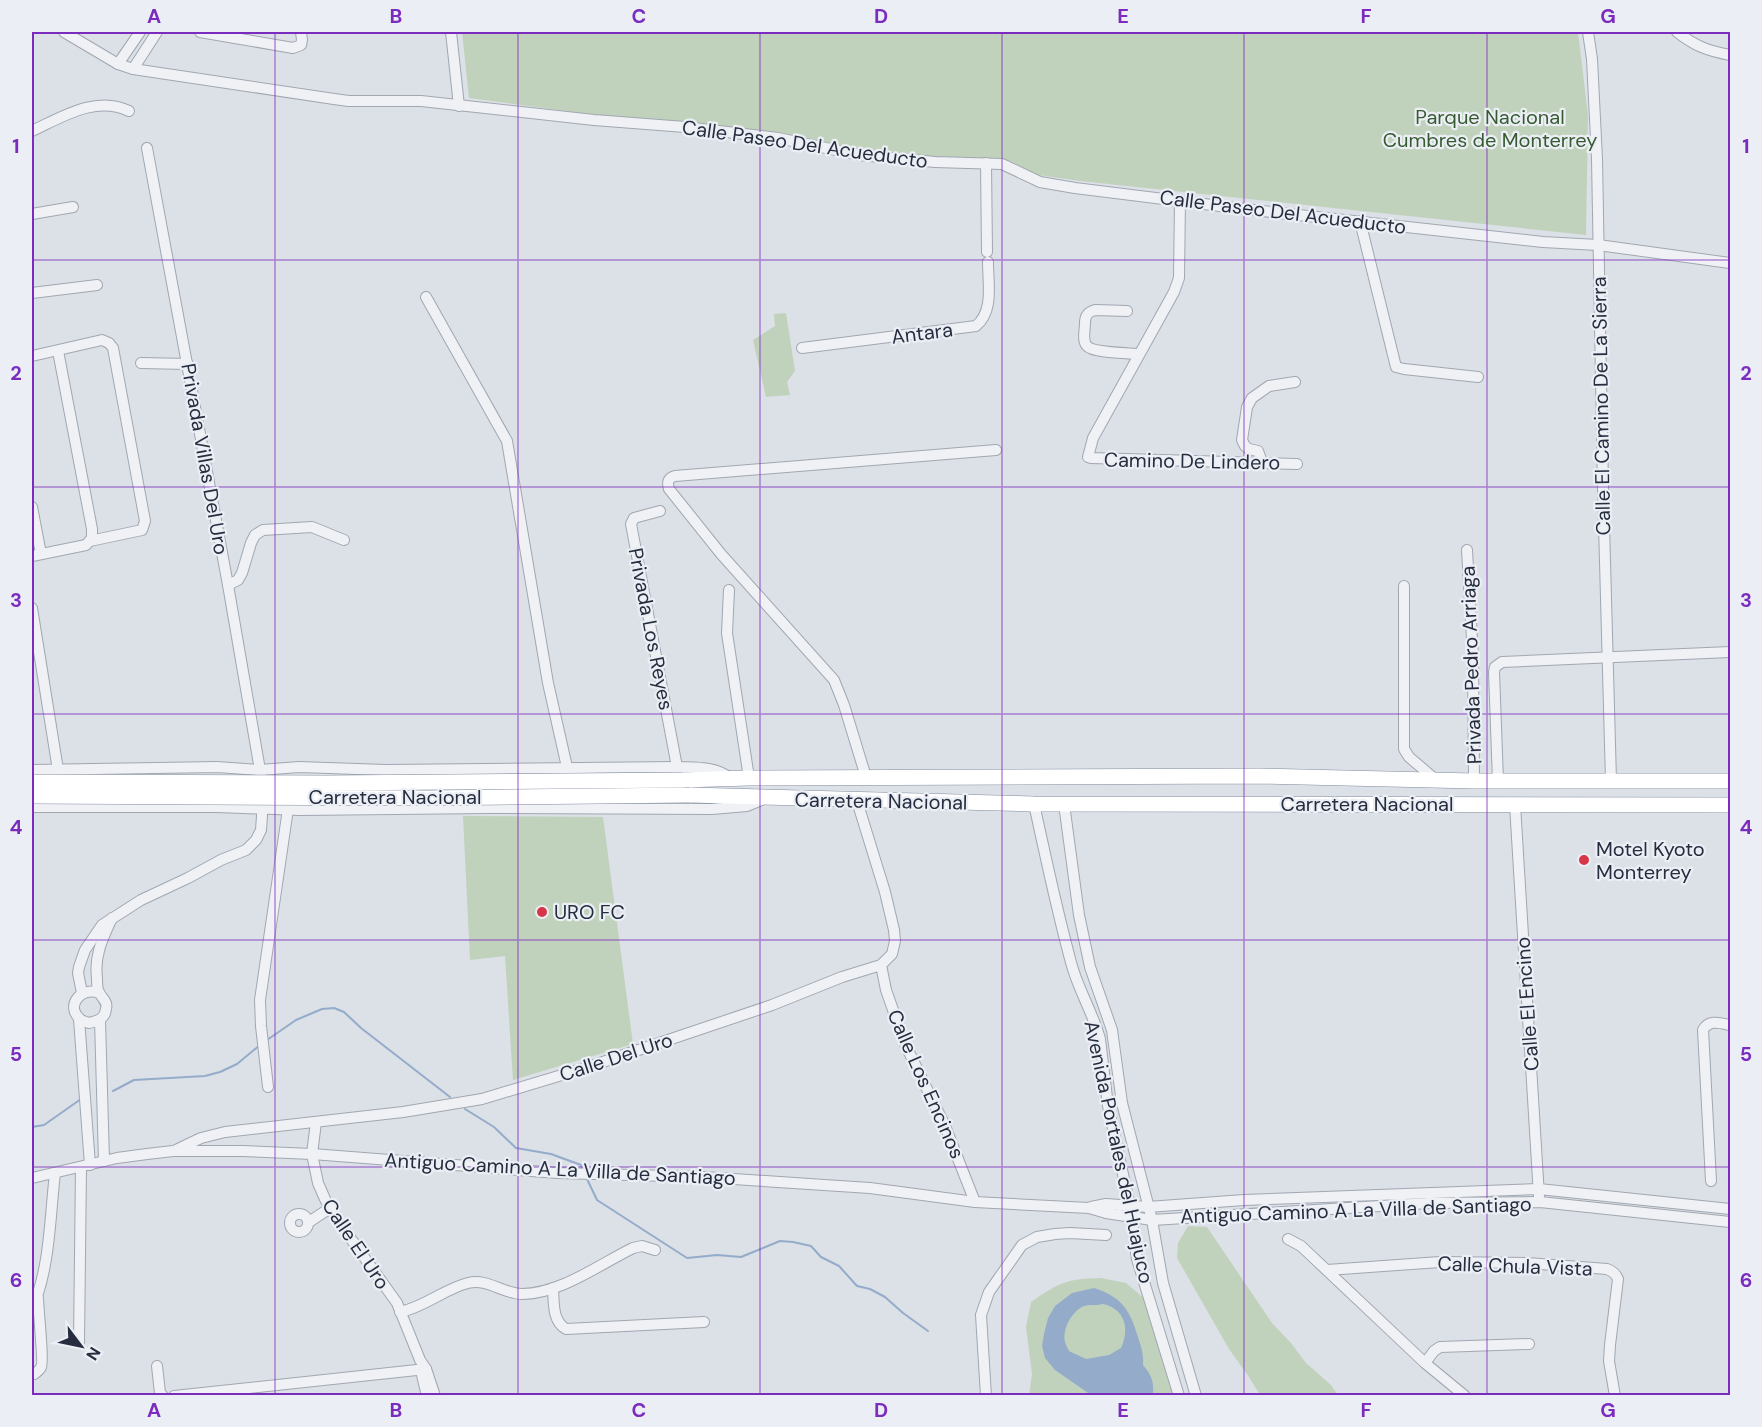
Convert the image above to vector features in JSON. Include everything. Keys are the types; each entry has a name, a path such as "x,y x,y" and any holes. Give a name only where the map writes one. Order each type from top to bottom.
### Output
{"highway":[{"name":"Carretera Nacional","path":"32,782 327,783 680,774 730,778 1259,777 1474,781 1731,781"},
{"name":"Carretera Nacional","path":"32,796 426,798 690,795 1034,804 1731,805"}],"street":[{"name":"Calle Paseo Del Acueducto","path":"64,32 118,64 134,69 349,101 421,100 594,120 685,126 778,138 859,155 935,162 1002,164 1032,179 1053,185 1543,242 1598,245 1731,263"},
{"path":"118,64 140,32"},
{"path":"134,69 157,32"},
{"path":"200,32 287,47 300,45 301,32"},
{"path":"451,32 459,106"},
{"name":"Calle El Camino De La Sierra","path":"1588,32 1596,130 1611,781"},
{"path":"1677,32 1702,49 1731,55"},
{"path":"32,131 96,105 109,104 129,111"},
{"name":"Privada Villas Del Uro","path":"82,993 78,973 85,950 102,925 141,900 246,850 256,840 261,830 260,770 147,148"},
{"name":"Antara","path":"802,348 976,326 982,321 988,306 986,163"},
{"path":"1127,310 1091,311 1085,319 1084,341 1087,346 1094,350 1138,354 1164,312 1179,278 1180,200"},
{"path":"32,213 73,207"},
{"path":"1360,221 1396,367 1479,376"},
{"path":"32,293 97,285"},
{"path":"426,297 507,441 548,683 567,768"},
{"path":"32,356 102,340 113,348 146,521 142,530 36,555 32,507"},
{"path":"58,351 92,529 90,541"},
{"name":"Camino De Lindero","path":"1138,354 1093,438 1088,457 1297,464"},
{"path":"141,363 188,364"},
{"path":"1262,462 1258,452 1249,449 1242,440 1247,407 1252,398 1269,386 1295,382"},
{"path":"866,777 834,680 716,548 669,489 669,480 675,476 996,450"},
{"name":"Privada Los Reyes","path":"660,511 634,518 631,524 680,774"},
{"path":"228,585 238,580 251,543 255,535 263,530 312,527 344,540"},
{"name":"Privada Pedro Arriaga","path":"1467,550 1473,657 1474,781"},
{"path":"1404,586 1404,749 1409,757 1436,780"},
{"path":"729,590 727,633 748,778"},
{"path":"32,609 58,770"},
{"path":"1498,781 1494,672 1498,664 1507,661 1731,652"},
{"path":"32,770 217,767 260,770 299,767 386,770 567,768 680,774"},
{"path":"216,807 229,799 232,792 230,776 217,767"},
{"path":"299,767 290,781 290,789 295,804 300,810"},
{"path":"32,807 216,807 262,810 735,808 768,798"},
{"path":"858,801 894,930 895,941 892,954 881,965"},
{"name":"Avenida Portales del Huajuco","path":"1034,804 1073,969 1100,1039 1108,1106 1130,1211 1137,1258 1179,1395"},
{"name":"Avenida Portales del Huajuco","path":"1064,804 1079,915 1090,967 1112,1030 1122,1103 1152,1220 1162,1275 1196,1395"},
{"name":"Calle El Encino","path":"1515,805 1540,1202"},
{"path":"268,1087 260,1000 288,809"},
{"path":"1059,917 1079,915"},
{"path":"79,1019 89,1023 100,1020 105,1014 107,1006 99,993 95,966 97,954 112,918"},
{"name":"Calle Del Uro","path":"173,1151 201,1138 225,1132 402,1112 482,1099 585,1068 761,1009 842,977 881,965"},
{"name":"Calle Los Encinos","path":"881,965 892,1012 945,1126 975,1202"},
{"path":"80,1343 85,1166 79,1019 74,1010 76,1000 82,993 88,991 99,993"},
{"path":"100,1020 104,1161"},
{"path":"1711,1182 1703,1030 1710,1022 1731,1025"},
{"name":"Calle El Uro","path":"316,1122 312,1154 318,1183 330,1208 398,1308 435,1395"},
{"name":"Antiguo Camino A La Villa de Santiago","path":"32,1178 117,1158 173,1151 221,1151 312,1154 591,1174 704,1177 870,1188 975,1202 1089,1208 1106,1203 1152,1220 1429,1203 1540,1202 1731,1222"},
{"path":"32,1374 42,1367 43,1361 38,1298 46,1254 55,1173"},
{"name":"Antiguo Camino A La Villa de Santiago","path":"1130,1211 1148,1207 1256,1199 1539,1189 1731,1209"},
{"path":"309,1222 330,1208"},
{"path":"986,1395 981,1315 989,1292 1015,1254 1022,1245 1037,1237 1070,1233 1107,1235"},
{"path":"1288,1239 1301,1246 1425,1363 1465,1395"},
{"path":"398,1308 427,1302 470,1283 488,1284 513,1293 538,1292 554,1288 633,1248 642,1246 655,1250"},
{"name":"Calle Chula Vista","path":"1327,1270 1440,1262 1527,1263 1607,1269 1621,1273 1609,1353 1615,1395"},
{"path":"1144,1280 1162,1275"},
{"path":"554,1288 556,1316 561,1326 566,1329 704,1322"},
{"path":"32,1309 38,1298"},
{"path":"1425,1363 1440,1347 1529,1344"},
{"path":"157,1366 160,1393 163,1395"},
{"path":"174,1395 422,1366"},
{"name":"Calle El Uro","path":"422,1366 427,1395"}],"green space":[{"name":"Parque Nacional Cumbres de Monterrey","path":"462,32 1578,32 1588,115 1586,235 1080,181 469,98"},
{"path":"786,313 795,371 787,382 790,395 766,397 753,340 775,326 774,314"},
{"name":"URO FC","path":"463,816 603,817 633,1044 513,1080 505,956 470,960"},
{"path":"1188,1226 1207,1227 1272,1323 1306,1363 1331,1385 1338,1395 1260,1395 1229,1349 1177,1258 1178,1243"},
{"path":"1101,1278 1126,1283 1146,1300 1173,1395 1029,1396 1032,1374 1026,1327 1031,1302 1064,1283 1079,1279"}],"water":[{"path":"1094,1288 1112,1296 1124,1306 1135,1328 1142,1351 1143,1365 1152,1379 1153,1395 1091,1395 1055,1370 1045,1358 1042,1346 1048,1318 1055,1306 1072,1293","holes":["1103,1304 1116,1310 1124,1321 1125,1334 1121,1348 1109,1355 1086,1359 1069,1351 1064,1337 1069,1321 1076,1312 1086,1305"]}],"waterway":[{"path":"267,1040 296,1020 322,1009 334,1008 344,1012 361,1028 450,1097"},
{"path":"113,1091 134,1080 205,1076 220,1072 237,1064 260,1045"},
{"path":"32,1127 44,1125 81,1099"},
{"path":"465,1109 494,1127 516,1148 551,1154 581,1165 584,1171"},
{"path":"587,1179 597,1200 687,1258 717,1255 741,1257 780,1241 811,1246 821,1257 839,1266 857,1286 870,1289 885,1297 928,1331"}],"place":[{"name":"Motel Kyoto Monterrey","path":"1584,860"},
{"name":"URO FC","path":"542,912"}]}
